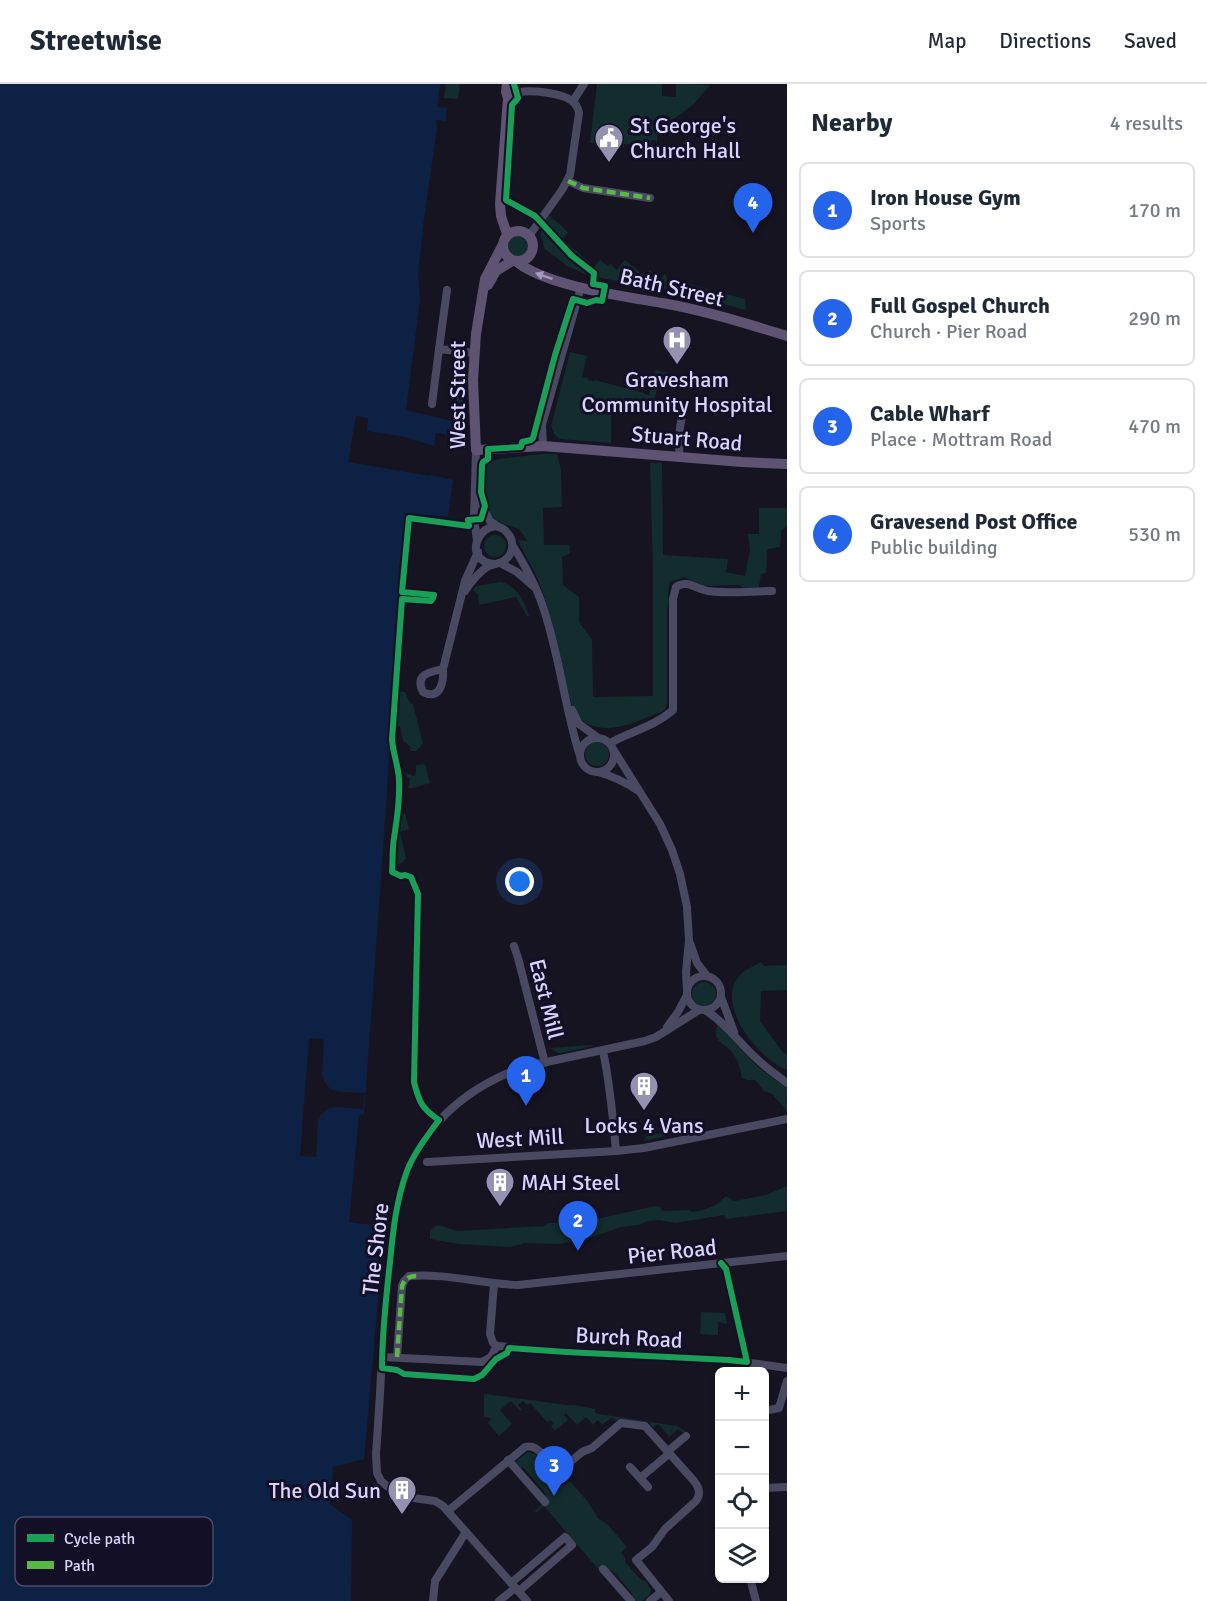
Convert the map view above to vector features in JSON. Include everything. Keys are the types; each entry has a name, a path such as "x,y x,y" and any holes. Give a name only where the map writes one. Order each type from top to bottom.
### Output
{"main road":[{"path":"507,84 508,98 500,204 507,234 502,246 505,255 515,261 526,260 532,253 533,244 529,236 520,231 507,234"},
{"name":"West Street","path":"476,450 474,353 484,279 502,246"},
{"name":"West Street","path":"481,299 493,275 515,261"},
{"name":"Bath Street","path":"515,261 535,273 581,287 684,308 787,336"},
{"name":"Stuart Road","path":"476,450 543,446 787,464"}],"street":[{"path":"573,101 584,84"},
{"path":"508,98 525,91 555,94 573,101 579,113 568,181 529,236"},
{"path":"568,181 583,188 650,198"},
{"path":"543,446 542,425 581,287"},
{"path":"432,404 447,290"},
{"path":"439,349 474,353"},
{"path":"679,456 682,417"},
{"name":"West Street","path":"476,450 474,519 477,541"},
{"name":"West Street","path":"475,491 483,511 490,521 500,528"},
{"path":"443,669 465,581 478,552 479,535 489,528 500,528 509,535 542,602 581,762 592,771 610,775 640,792"},
{"path":"462,596 478,574 509,556 513,546"},
{"path":"478,552 485,561 498,563 517,572 535,588"},
{"path":"611,746 664,718 673,710 673,599 676,587 687,583 709,591 772,591"},
{"path":"565,692 579,724 597,737"},
{"path":"579,753 587,740 603,738 611,746 660,824 675,858 685,894 689,940 686,965 687,993 690,1004 714,1016 756,1058 787,1083"},
{"path":"598,772 611,765 613,760 611,746"},
{"path":"418,894 414,1082 422,1107 439,1120"},
{"path":"689,940 697,963 707,976 719,985 721,997 736,1036"},
{"name":"East Mill","path":"513,946 519,958 545,1063"},
{"path":"663,1032 678,1012 690,982 698,977 707,976"},
{"path":"702,1010 715,1006 721,997"},
{"name":"The Shore","path":"448,1511 435,1501 404,1496 390,1488 381,1481 375,1460 387,1288 395,1217 407,1170 439,1120 465,1096 484,1084 523,1068 645,1041 702,1010"},
{"path":"603,1050 610,1088 616,1151"},
{"name":"West Mill","path":"427,1162 644,1148 787,1119"},
{"name":"Pier Road","path":"397,1357 402,1286 409,1276 518,1285 787,1256"},
{"path":"721,1263 726,1269 747,1362"},
{"path":"382,1357 482,1362 491,1357 497,1346 493,1343 490,1334 494,1284"},
{"name":"Burch Road","path":"497,1346 747,1362 787,1368"},
{"path":"769,1410 779,1408 787,1381"},
{"path":"527,1601 448,1511 520,1450 531,1446 561,1470 622,1423 646,1426 697,1485 698,1497 694,1503 636,1560 669,1601"},
{"path":"640,1478 686,1436"},
{"path":"508,1460 545,1502"},
{"path":"630,1467 648,1487"},
{"path":"769,1488 787,1487"},
{"path":"433,1601 435,1581 465,1532"},
{"path":"499,1601 572,1545 566,1536 515,1588"},
{"path":"603,1569 631,1601"},
{"path":"751,1583 756,1601"},
{"path":"650,1601 661,1592"}],"green space":[{"path":"446,84 460,84 458,99 444,98"},
{"path":"597,84 662,84 662,96 676,97 676,84 710,85 693,105 657,131 657,144 655,140 651,140 651,145 590,143"},
{"path":"549,215 568,232 563,239 594,267 600,260 617,270 625,260 645,276 650,270 657,277 662,278 665,274 666,289 606,279 567,266 545,249 541,227"},
{"path":"518,234 526,238 530,246 526,254 518,258 510,254 506,246 510,238"},
{"path":"689,284 745,299 746,310 679,292"},
{"path":"570,352 587,356 582,377 644,394 649,395 656,370 669,373 668,377 660,376 652,410 626,409 611,413 611,443 560,439 554,434 551,426"},
{"path":"461,364 464,364 464,410 461,410 461,405 456,403"},
{"path":"557,454 561,470 562,507 543,508 544,545 569,545 570,553 562,557 563,585 579,597 579,622 592,639 593,697 653,696 650,463 662,463 663,555 728,559 726,572 745,576 750,550 748,534 759,534 759,508 787,508 787,525 781,531 780,547 768,549 766,573 761,574 759,587 703,586 684,577 670,582 667,609 667,704 662,712 623,726 603,728 583,721 573,708 546,602 537,577 518,540 527,541 519,529 493,517 485,504 484,496 484,464 498,459"},
{"path":"495,535 503,538 506,546 503,554 495,557 487,554 484,546 487,538"},
{"path":"506,583 515,590 529,616 516,597 479,605 478,594 473,590 476,586"},
{"path":"398,691 405,692 410,703 413,704 423,744 416,751 409,749 412,748 403,741 400,726 395,726"},
{"path":"597,742 606,745 609,754 606,763 597,766 588,763 585,754 588,745"},
{"path":"425,764 430,783 408,788 410,778 406,773 414,776 416,765"},
{"path":"405,813 409,829 400,832 406,858 395,866 400,815"},
{"path":"761,962 764,966 787,965 787,990 761,991 760,1021 784,1054 787,1054 787,1070 776,1064 752,1042 735,1014 732,1000 734,986 741,974"},
{"path":"704,982 713,985 716,994 713,1003 704,1006 695,1003 692,994 695,985"},
{"path":"718,1025 758,1067 787,1088 787,1111 755,1080 742,1078 735,1057 717,1038"},
{"path":"593,1046 562,1053 550,1048"},
{"path":"685,1122 682,1132 644,1141 646,1136 682,1129 682,1123"},
{"path":"787,1186 787,1211 726,1219 724,1215 675,1223 659,1220 648,1221 639,1225 621,1227 587,1239 559,1244 525,1243 511,1247 459,1244 430,1239 430,1231 439,1225 457,1231 545,1226 548,1223 588,1221 655,1206 660,1207 663,1211 689,1210 692,1212 713,1206 726,1196 734,1201 766,1195"},
{"path":"701,1312 725,1313 727,1324 718,1322 718,1335 700,1334"},
{"path":"484,1395 574,1405 595,1409 595,1413 599,1414 677,1426 685,1431 683,1433 678,1429 665,1441 669,1436 658,1424 653,1428 649,1422 620,1419 616,1421 612,1417 602,1425 598,1420 593,1425 586,1417 577,1425 566,1413 564,1415 568,1420 555,1431 551,1426 554,1423 551,1420 547,1422 530,1403 527,1405 523,1401 518,1405 522,1410 520,1411 511,1401 500,1410 512,1424 499,1436 488,1423 490,1418 484,1417"},
{"path":"528,1452 539,1458 539,1463 555,1481 563,1486 570,1481 598,1518 608,1525 627,1547 621,1553 625,1562 651,1589 650,1594 642,1601 636,1601 632,1597 632,1593 612,1570 600,1571 544,1506 536,1513 535,1511 547,1500 544,1491 525,1469 515,1462"}],"water":[{"path":"0,84 440,84 437,107 447,108 446,121 436,120 437,128 418,273 420,300 406,410 460,423 459,436 436,433 430,475 453,480 448,517 405,513 364,1114 359,1115 349,1222 379,1226 378,1265 381,1266 364,1459 333,1467 330,1504 352,1520 351,1601 0,1601"}],"pier":[{"path":"356,416 368,418 367,431 405,437 434,446 430,476 348,462"},
{"path":"309,1038 324,1039 322,1075 330,1089 340,1092 365,1093 363,1109 329,1108 321,1115 318,1121 316,1157 300,1156"}],"marked path":[{"path":"568,181 583,188 650,198"},
{"path":"397,1357 402,1286 408,1278 417,1276"}],"cycle path":[{"path":"514,84 518,98 512,105 506,200 535,216 572,256 594,273 593,284 605,286 602,301 587,303 573,299 555,355 533,438 522,442 521,447 488,449 488,459 482,465 481,492 485,506 481,519 468,520 469,526 409,518 402,592 434,595 431,601 402,599 392,739 399,789 392,872 411,877 418,894 414,1082 422,1104 439,1120 413,1158 400,1194 387,1288 382,1368 397,1370 404,1374 474,1379 482,1375 496,1359 507,1353 509,1348 747,1362 726,1269 721,1263"}],"place":[{"name":"St George's Church Hall","path":"609,164"},
{"name":"Gravesend Post Office","path":"753,233"},
{"name":"Gravesham Community Hospital","path":"677,366"},
{"name":"Iron House Gym","path":"526,1106"},
{"name":"Locks 4 Vans","path":"644,1112"},
{"name":"MAH Steel","path":"500,1208"},
{"name":"Full Gospel Church","path":"578,1251"},
{"name":"Cable Wharf","path":"554,1496"},
{"name":"The Old Sun","path":"402,1516"}]}
